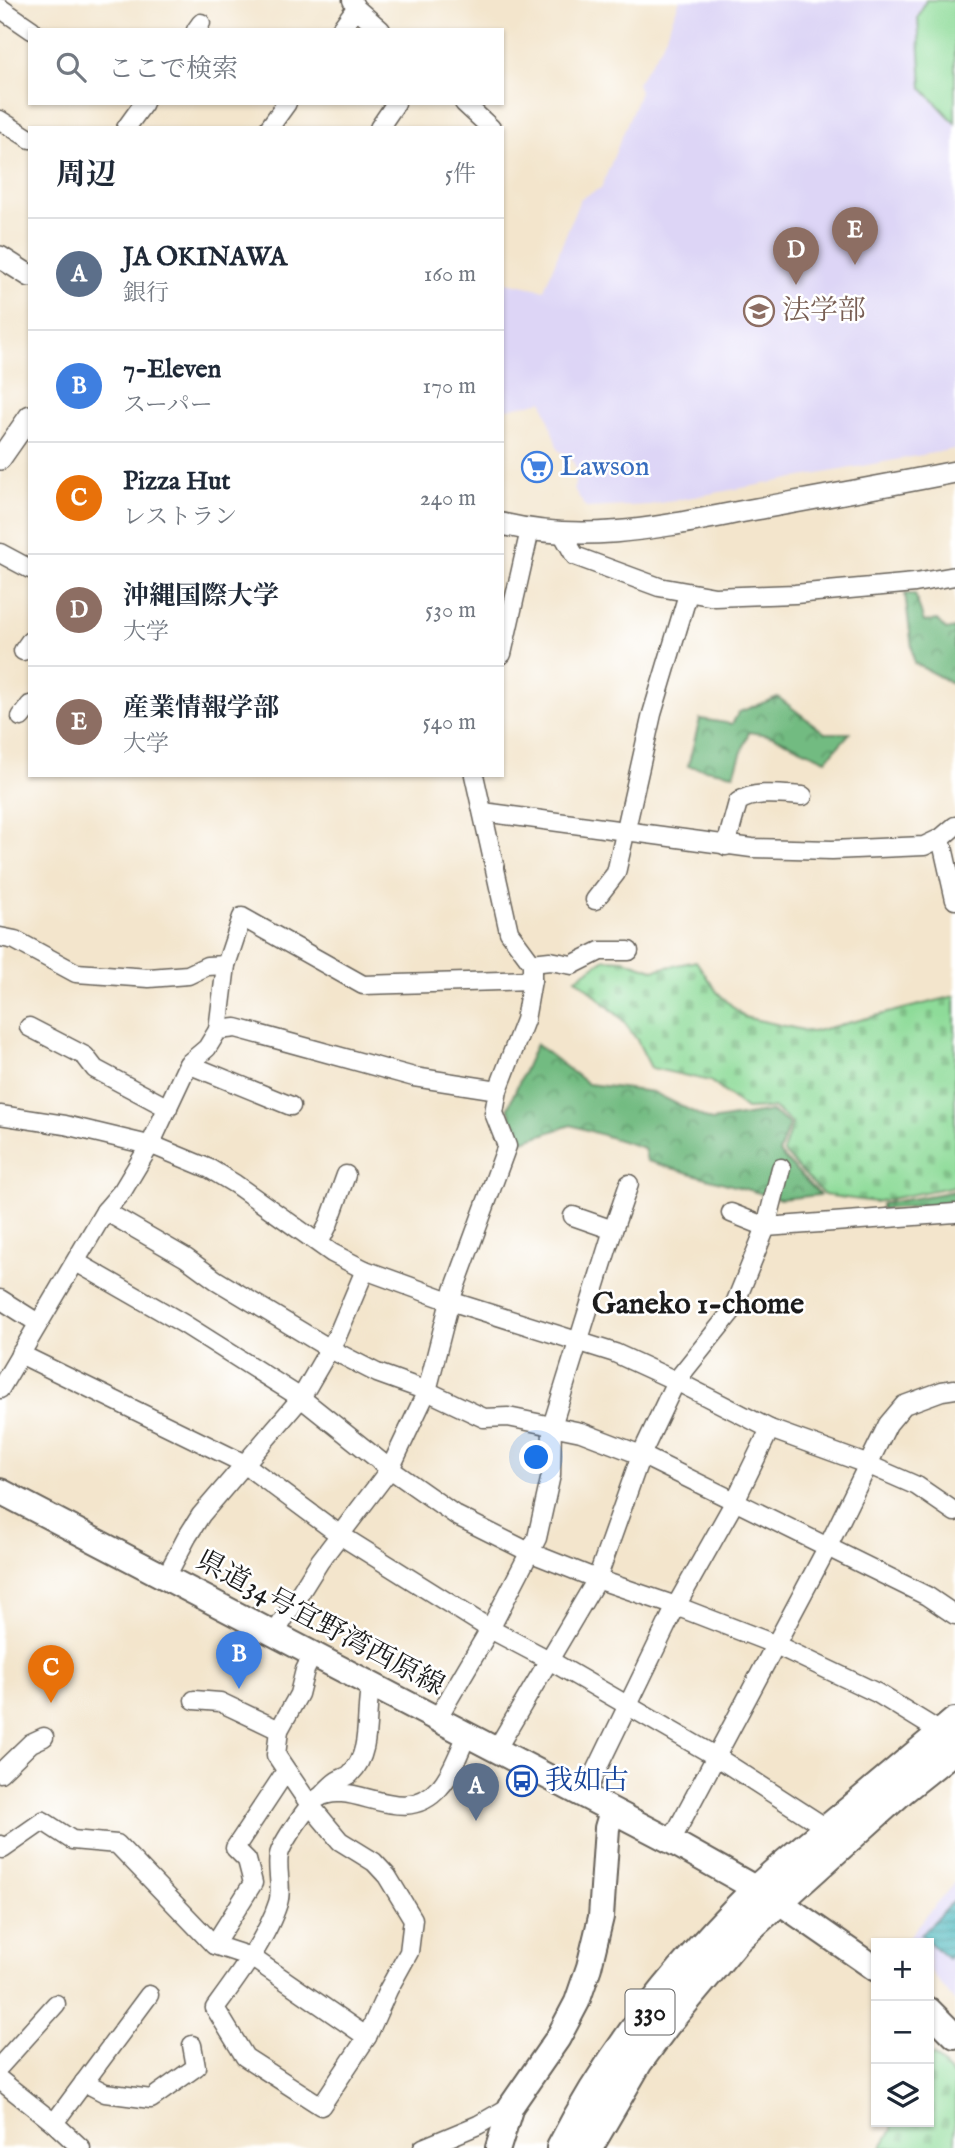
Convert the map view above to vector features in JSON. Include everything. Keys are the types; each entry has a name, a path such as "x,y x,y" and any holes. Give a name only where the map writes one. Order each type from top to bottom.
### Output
{"highway":[{"name":"330","path":"561,2148 584,2105 631,2036 673,1982 767,1895 828,1829 951,1734"},
{"name":"330","path":"588,2148 638,2062 737,1938 767,1895 901,1791 951,1734"}],"main road":[{"name":"県道34号宜野湾西原線","path":"0,1491 671,1841 767,1895 871,1966"},
{"path":"498,2148 511,2106 558,2038 577,2002 589,1967 601,1917 607,1828 612,1811"},
{"path":"934,2015 955,2036"}],"street":[{"path":"341,28 354,4 379,28"},
{"path":"0,8 29,28"},
{"path":"128,126 141,105"},
{"path":"270,126 286,105"},
{"path":"380,126 395,105"},
{"path":"466,105 489,126"},
{"path":"0,120 28,138"},
{"path":"0,257 28,275"},
{"path":"0,458 28,418"},
{"path":"504,524 530,530 613,534 955,472"},
{"path":"504,645 530,530"},
{"path":"562,533 575,556 659,587 715,597 795,594 915,583 955,576"},
{"path":"0,553 28,568"},
{"path":"595,900 616,873 652,714 688,594"},
{"path":"275,1633 320,1561 390,1468 427,1391 450,1301 507,1146 494,1113 498,1090 525,1020 532,972 509,932 474,777"},
{"path":"726,846 738,802 773,795 803,796"},
{"path":"483,811 726,846 832,850 924,846 948,832 955,900"},
{"path":"0,1389 105,1211 123,1190 150,1145 188,1064 207,1048 218,1030 226,965 242,917 363,985 532,972 550,961 572,965 600,951 629,951"},
{"path":"0,937 15,940 76,973 149,978 188,975 207,965 226,965"},
{"path":"29,1027 85,1056 95,1069 168,1108"},
{"path":"218,1030 236,1028 414,1077 498,1090"},
{"path":"188,1064 291,1106"},
{"path":"0,1115 65,1125 150,1145 209,1169 319,1243 365,1270 450,1301 615,1353 677,1381 770,1429 869,1465 917,1486 955,1512"},
{"path":"496,1750 597,1579 641,1455 677,1381 732,1311 766,1227 781,1168"},
{"path":"319,1243 346,1175"},
{"path":"437,1720 490,1629 537,1538 551,1475 552,1426 580,1342 612,1230 629,1184"},
{"path":"105,1211 186,1258 216,1280 330,1349 377,1373 427,1391 484,1418 509,1417 581,1432 641,1455 734,1503 927,1595 955,1615"},
{"path":"731,1213 766,1227 955,1213"},
{"path":"573,1216 612,1230"},
{"path":"76,1262 184,1324 301,1398 390,1468 457,1516 529,1552 774,1644 877,1693 951,1734"},
{"path":"166,1577 201,1515 301,1398 330,1349 365,1270"},
{"path":"0,1299 38,1323"},
{"path":"20,1354 243,1464 340,1535 490,1629 715,1756 828,1829"},
{"path":"671,1841 827,1548 888,1424 904,1405 955,1389"},
{"path":"584,1796 676,1606 734,1503 770,1429"},
{"path":"313,1654 305,1670 299,1694 279,1730 276,1755 286,1772 314,1801 340,1841 374,1862 387,1876 413,1919 409,1952 367,2037 321,2106 245,2057 215,2008 251,1957 279,1901 279,1853 314,1801 337,1781 352,1773 363,1753 367,1737 366,1702 371,1684"},
{"path":"194,1700 220,1702 279,1730"},
{"path":"314,1801 329,1794 343,1794 396,1806 425,1799 440,1787 467,1735"},
{"path":"0,1773 31,1744 44,1737"},
{"path":"214,1945 253,1883 247,1860 235,1848 286,1772"},
{"path":"0,1845 3,1849 43,1821 72,1840 117,1844 214,1945 251,1957 367,2037"},
{"path":"54,2123 149,1995"},
{"path":"0,2066 56,2004"},
{"path":"84,2082 105,2093 151,2099 196,2067 192,2045"},
{"path":"0,2080 81,2148"},
{"path":"423,2148 478,2125 511,2106"}],"shaded area":[{"path":"680,0 955,0 955,449 649,505 586,508 574,489 577,470 571,458 558,450 543,401 504,410 504,281 544,290 580,199 601,188 640,92 637,83 661,47"},
{"path":"955,1882 955,2002 934,1975 934,1938 908,1938"}],"green space":[{"path":"926,0 955,0 955,123 922,88 918,18"},
{"path":"905,594 915,594 924,622 937,620 946,630 955,628 955,685 914,663"},
{"path":"778,697 825,733 850,733 826,760 773,736 749,732 734,774 688,766 700,719 732,724 739,712"},
{"path":"605,959 624,960 653,970 696,961 717,992 744,1017 812,1032 955,996 955,1186 875,1202 824,1195 783,1152 792,1123 773,1108 746,1109 710,1081 651,1068 637,1040 621,1018 576,978"},
{"path":"536,1044 588,1084 653,1092 711,1121 771,1111 789,1124 779,1153 820,1195 780,1199 647,1161 644,1148 571,1125 520,1142 508,1107"},
{"path":"955,1191 955,1204 881,1209 881,1204"},
{"path":"934,2056 955,2078 955,2148 881,2148 892,2127 934,2127"}],"water":[{"path":"955,1899 955,1951 948,1959 934,1947 934,1938 924,1938 921,1935"}],"place":[{"name":"産業情報学部","path":"855,265"},
{"name":"沖縄国際大学","path":"796,285"},
{"name":"法学部","path":"759,311"},
{"name":"Lawson","path":"537,467"},
{"name":"7-Eleven","path":"239,1689"},
{"name":"Pizza Hut","path":"51,1703"},
{"name":"我如古","path":"522,1781"},
{"name":"JA OKINAWA","path":"476,1821"}],"district":[{"name":"Ganeko 1-chome","path":"698,1305"}]}
